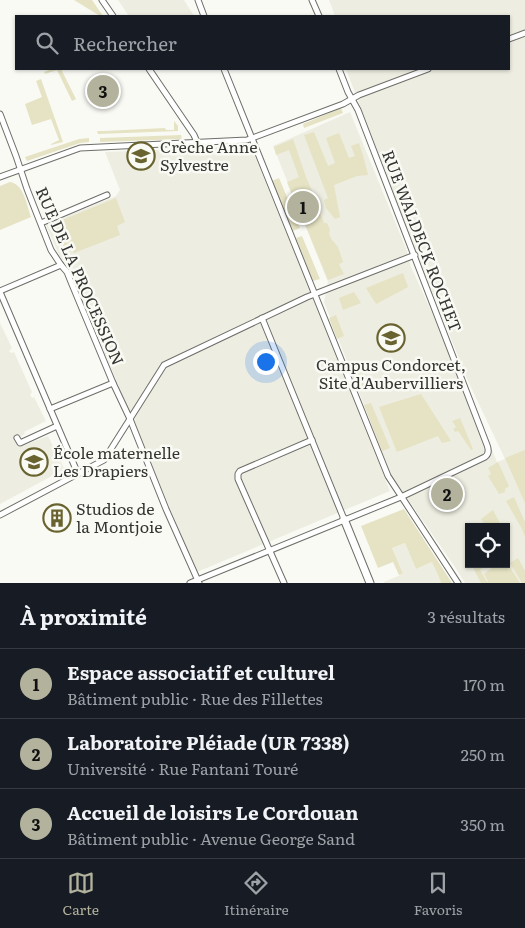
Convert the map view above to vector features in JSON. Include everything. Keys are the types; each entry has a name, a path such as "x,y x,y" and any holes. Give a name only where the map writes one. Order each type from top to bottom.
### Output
{"street":[{"path":"102,0 112,15"},
{"path":"198,0 204,15"},
{"path":"312,0 319,15"},
{"path":"510,39 525,33"},
{"path":"150,70 197,142"},
{"path":"224,70 388,476 458,583"},
{"name":"RUE WALDECK ROCHET","path":"339,70 358,110 415,255 489,451 485,457 402,497"},
{"path":"0,177 80,148 252,139 425,70"},
{"name":"RUE DE LA PROCESSION","path":"0,114 51,250 60,265 67,272 198,581"},
{"path":"41,223 107,195"},
{"path":"0,515 104,460 164,366 316,294 415,255"},
{"path":"60,265 0,291 78,474"},
{"path":"262,318 370,583"},
{"path":"51,411 113,383"},
{"path":"17,438 20,443 57,426"},
{"path":"284,583 238,479 238,474 240,471 312,440"},
{"path":"190,583 402,497"}],"shaded area":[{"path":"74,0 92,0 102,15 98,15"},
{"path":"118,0 184,0 193,15 128,15"},
{"path":"329,0 525,0 525,583 465,583 391,475 324,302 328,282 273,146 350,112 407,251 411,267 460,374 497,462 505,459 468,381 346,70 510,70 510,15 335,15"},
{"path":"49,70 57,70 45,74 44,72"},
{"path":"57,70 62,70 76,99 72,101"},
{"path":"41,79 63,142 51,145 59,140 51,119 32,125 25,104 42,97 36,81"},
{"path":"341,108 343,113 304,128 303,124"},
{"path":"174,121 178,126 178,131 98,134 97,131 165,128 166,130 174,130"},
{"path":"314,132 328,166 335,163 326,138 339,133 349,158 355,156 351,146 359,143 368,175 357,176 334,185 340,217 335,219 326,208 324,200 328,198 304,135"},
{"path":"181,135 182,139 100,142 100,138"},
{"path":"89,138 89,142 80,143 27,161 25,157 79,139"},
{"path":"293,139 316,200 308,203 304,190 292,195 287,182 299,177 289,150 276,155 274,147"},
{"path":"251,146 390,491 197,572 71,271 59,255 46,225 116,196 120,190 105,152"},
{"path":"279,178 300,228 293,231 272,181"},
{"path":"10,182 22,191 31,217 0,230 0,186"},
{"path":"116,198 125,222 117,226 120,235 74,253 72,248 67,249 63,245 57,244 50,225"},
{"path":"317,206 324,223 327,223 330,230 329,234 338,247 343,262 339,264 344,274 328,280 305,224 316,219 311,209"},
{"path":"302,236 320,279 313,281 296,238"},
{"path":"403,273 408,287 376,304 366,288"},
{"path":"354,292 361,303 343,310 339,298"},
{"path":"336,315 344,336 337,339 329,318"},
{"path":"0,323 12,348 9,351 11,353 14,352 32,392 30,395 32,398 34,397 46,421 14,439 19,447 48,436 64,468 0,504"},
{"path":"354,361 365,387 358,390 347,364"},
{"path":"446,378 449,386 433,392 427,383"},
{"path":"421,394 451,441 442,443 438,436 397,452 379,407"},
{"path":"371,403 390,448 382,451 364,405"},
{"path":"460,418 473,449 471,450 458,431 455,432 453,429 456,427 452,421"},
{"path":"525,450 525,503 505,458"},
{"path":"498,462 509,486 505,489 505,492 499,494 488,476 491,474 488,468"},
{"path":"514,497 525,522 525,537 506,501"},
{"path":"404,509 452,583 438,583 441,582 432,562 416,569 405,543 392,548 403,574 399,575 393,562 378,568 361,526"},
{"path":"493,510 500,523 484,523 481,519"},
{"path":"405,543 416,569 432,562 441,582 384,583 403,574 392,548"},
{"path":"518,558 525,571 525,583 522,583 510,563"},
{"path":"510,567 520,583 481,583 473,568 483,568 480,570 487,582 484,574 492,568"}],"place":[{"name":"Accueil de loisirs Le Cordouan","path":"103,91"},
{"name":"Crèche Anne Sylvestre","path":"141,156"},
{"name":"Espace associatif et culturel","path":"303,207"},
{"name":"Campus Condorcet, Site d'Aubervilliers","path":"391,338"},
{"name":"École maternelle Les Drapiers","path":"34,462"},
{"name":"Laboratoire Pléiade (UR 7338)","path":"447,494"},
{"name":"Studios de la Montjoie","path":"57,518"}]}
